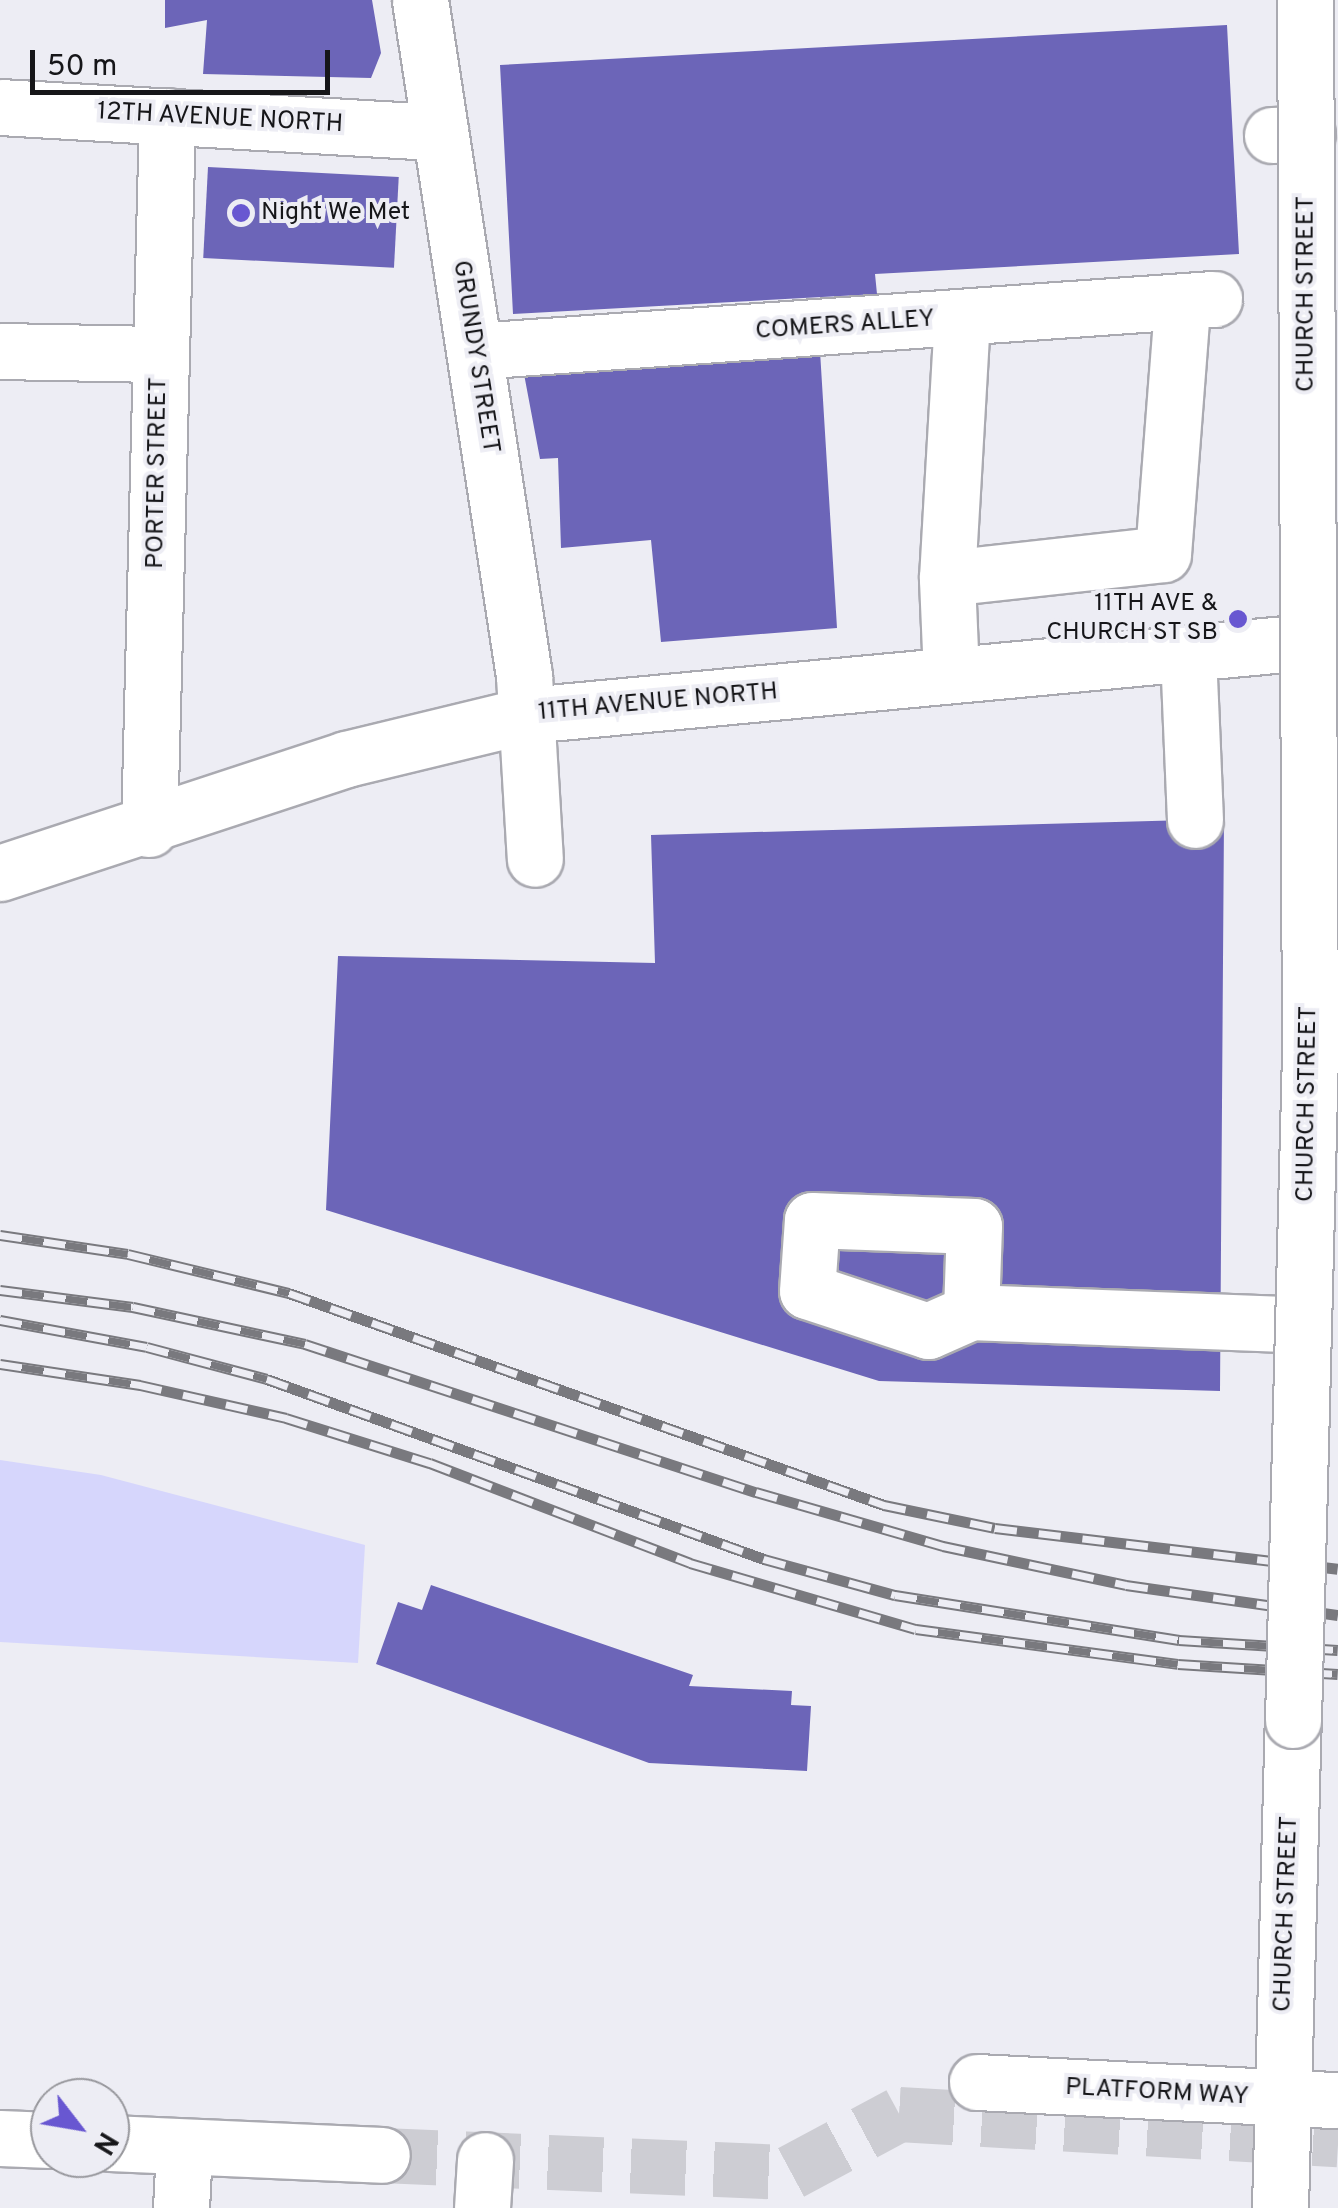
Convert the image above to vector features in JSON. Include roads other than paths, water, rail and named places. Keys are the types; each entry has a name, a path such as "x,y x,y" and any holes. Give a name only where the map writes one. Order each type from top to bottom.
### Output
{"street":[{"name":"CHURCH STREET","path":"1280,2208 1310,1052 1289,135 1306,0"},
{"name":"CHURCH STREET","path":"1316,0 1329,640"},
{"name":"GRUNDY STREET","path":"433,1 440,132 528,715 536,858"},
{"name":"12TH AVENUE NORTH","path":"0,106 440,132"},
{"name":"PORTER STREET","path":"149,829 167,116"},
{"name":"COMERS ALLEY","path":"475,351 1198,302 1163,554 947,578"},
{"path":"951,675 947,578 962,319"},
{"path":"0,351 161,354"},
{"name":"11TH AVENUE NORTH","path":"0,874 149,829 346,759 528,715 1329,640"},
{"path":"1188,653 1194,820"},
{"path":"972,1312 1304,1325"},
{"name":"PLATFORM WAY","path":"977,2082 1338,2100"},
{"path":"0,2138 30,2139"},
{"path":"130,2145 382,2155"},
{"path":"181,2208 184,2148"}],"tunnel":[{"path":"382,2155 791,2172 899,2114 1338,2139"}],"railway":[{"path":"0,1235 128,1254 289,1293 884,1505 995,1528 1338,1569"},
{"path":"0,1290 133,1307 305,1344 756,1492 943,1546 1126,1585 1338,1615"},
{"path":"0,1320 147,1347 267,1379 764,1559 895,1595 1179,1640 1338,1650"},
{"path":"0,1364 140,1385 286,1418 430,1463 690,1563 916,1629 1178,1664 1338,1674"}],"place":[{"name":"Night We Met","path":"241,213"},
{"name":"11TH AVE & CHURCH ST SB","path":"1238,619"}]}
